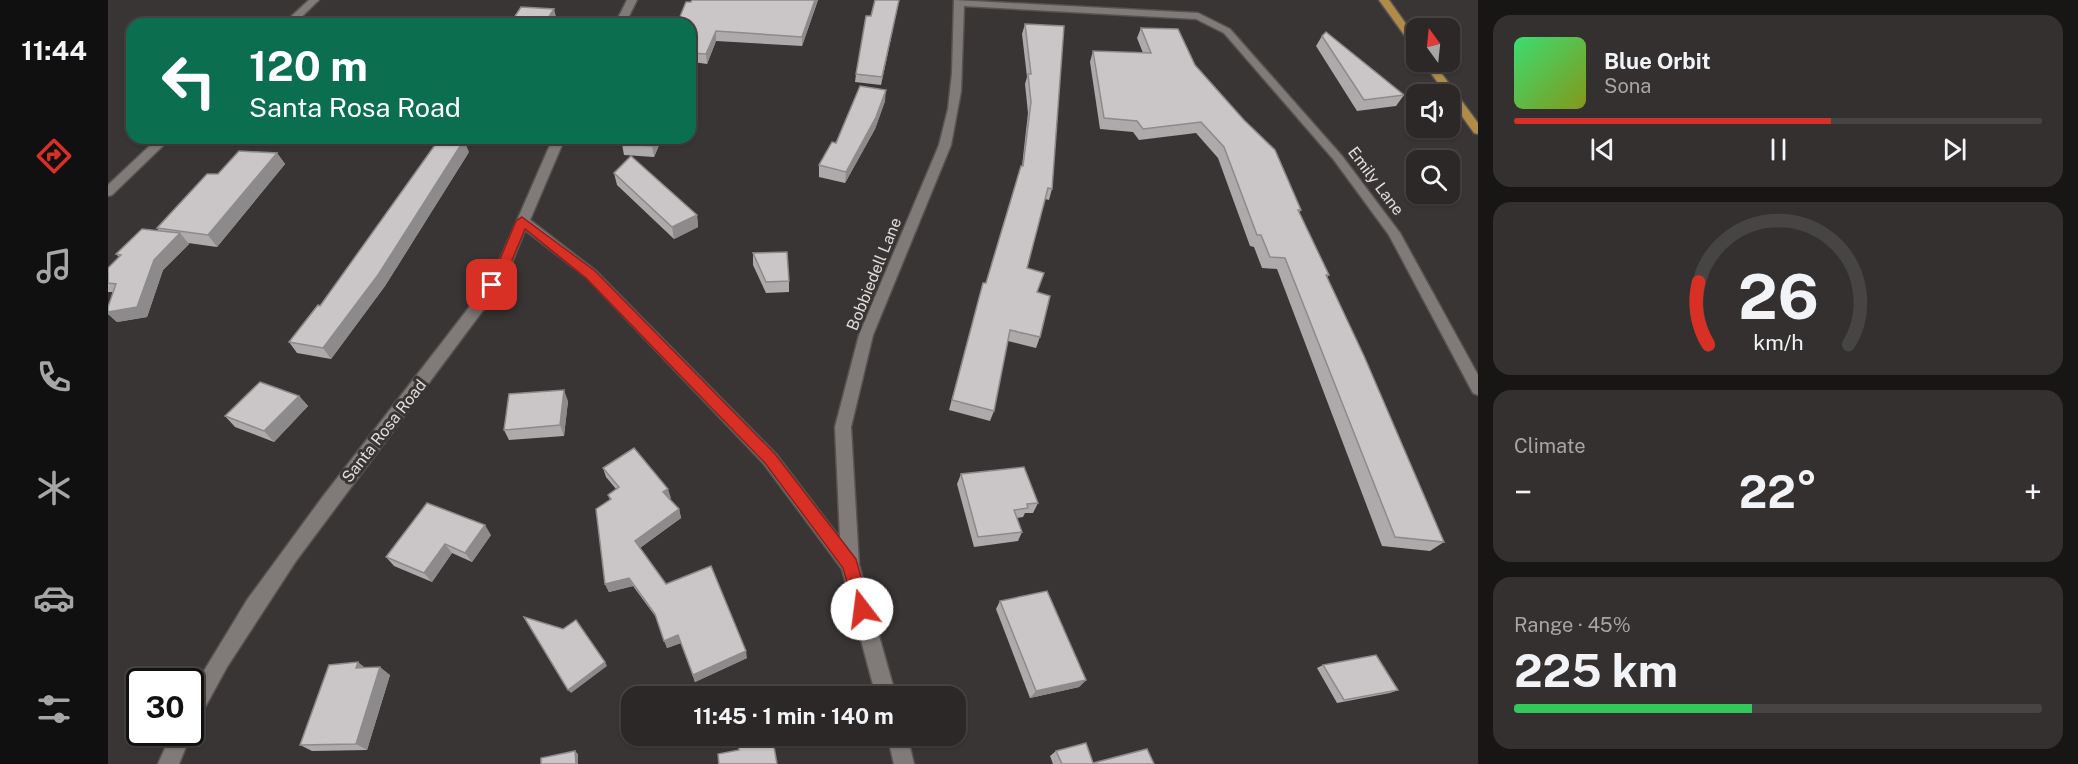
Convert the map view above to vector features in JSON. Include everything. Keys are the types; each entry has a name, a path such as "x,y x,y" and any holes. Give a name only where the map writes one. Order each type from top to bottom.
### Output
{"main road":[{"path":"1384,0 1406,31"},
{"path":"1435,72 1478,131"}],"street":[{"path":"294,18 314,0"},
{"path":"623,18 632,0"},
{"name":"Emily Lane","path":"959,2 1198,16 1227,31 1360,185 1394,233 1478,389"},
{"name":"Bobbiedell Lane","path":"850,565 843,427 866,335 945,144 954,114 959,2"},
{"path":"108,192 159,144"},
{"name":"Santa Rosa Road","path":"204,688 283,562 479,305 504,265 556,144"},
{"path":"522,221 591,274 770,459 850,565 883,686"},
{"path":"168,764 176,746"},
{"path":"900,746 904,764"}],"building":[{"path":"692,0 815,0 802,37 716,31 706,54 696,53 696,18 679,18 686,2"},
{"path":"875,0 899,0 882,77 856,74 866,16 871,16"},
{"path":"521,7 554,9 548,18 514,18"},
{"path":"1025,24 1064,26 1052,189 1048,188 1027,268 1044,273 1037,292 1050,296 1040,337 1010,330 994,411 952,400 983,283 986,283 1021,166 1023,166 1031,102 1028,74 1031,74"},
{"path":"1141,28 1178,29 1195,65 1244,120 1275,150 1301,210 1298,210 1329,275 1326,275 1364,356 1444,542 1395,537 1285,258 1270,257 1261,235 1257,235 1224,147 1201,122 1143,129 1137,121 1104,118 1093,51 1151,53"},
{"path":"1326,32 1404,95 1364,100 1322,36"},
{"path":"860,86 886,90 876,117 846,172 819,165 832,142 836,143"},
{"path":"436,144 461,144 378,275 323,348 289,342 318,305 320,306"},
{"path":"622,144 653,144 652,146"},
{"path":"239,151 277,153 208,235 157,228 207,174 218,174"},
{"path":"631,156 697,215 672,227 614,173"},
{"path":"142,229 180,233 154,260 137,307 108,312 116,284 108,283 108,268 121,255 116,254"},
{"path":"787,252 789,281 766,282 753,253"},
{"path":"260,382 299,396 264,431 225,416"},
{"path":"564,390 560,425 504,430 509,394"},
{"path":"634,448 668,489 663,492 679,509 635,541 666,584 711,566 746,651 693,675 678,635 664,641 655,614 629,578 605,584 596,509 611,499 608,495 619,487 603,468"},
{"path":"1024,467 1038,503 1027,504 1028,508 1014,510 1022,532 978,537 961,474"},
{"path":"427,503 485,525 465,553 445,544 424,573 386,557"},
{"path":"1047,591 1086,680 1036,691 1000,601"},
{"path":"524,617 563,629 576,620 605,662 568,690"},
{"path":"1376,655 1398,690 1344,700 1323,665"},
{"path":"358,662 356,668 380,667 356,744 300,745 329,665"},
{"path":"1086,743 1093,763 1147,749 1154,764 1062,764 1056,751"},
{"path":"738,746 774,746 777,764 719,764 718,754 739,750"},
{"path":"575,751 576,764 541,764 541,758"}],"route":[{"path":"492,285 504,265 522,221 591,274 770,459 850,565 862,609"}]}
